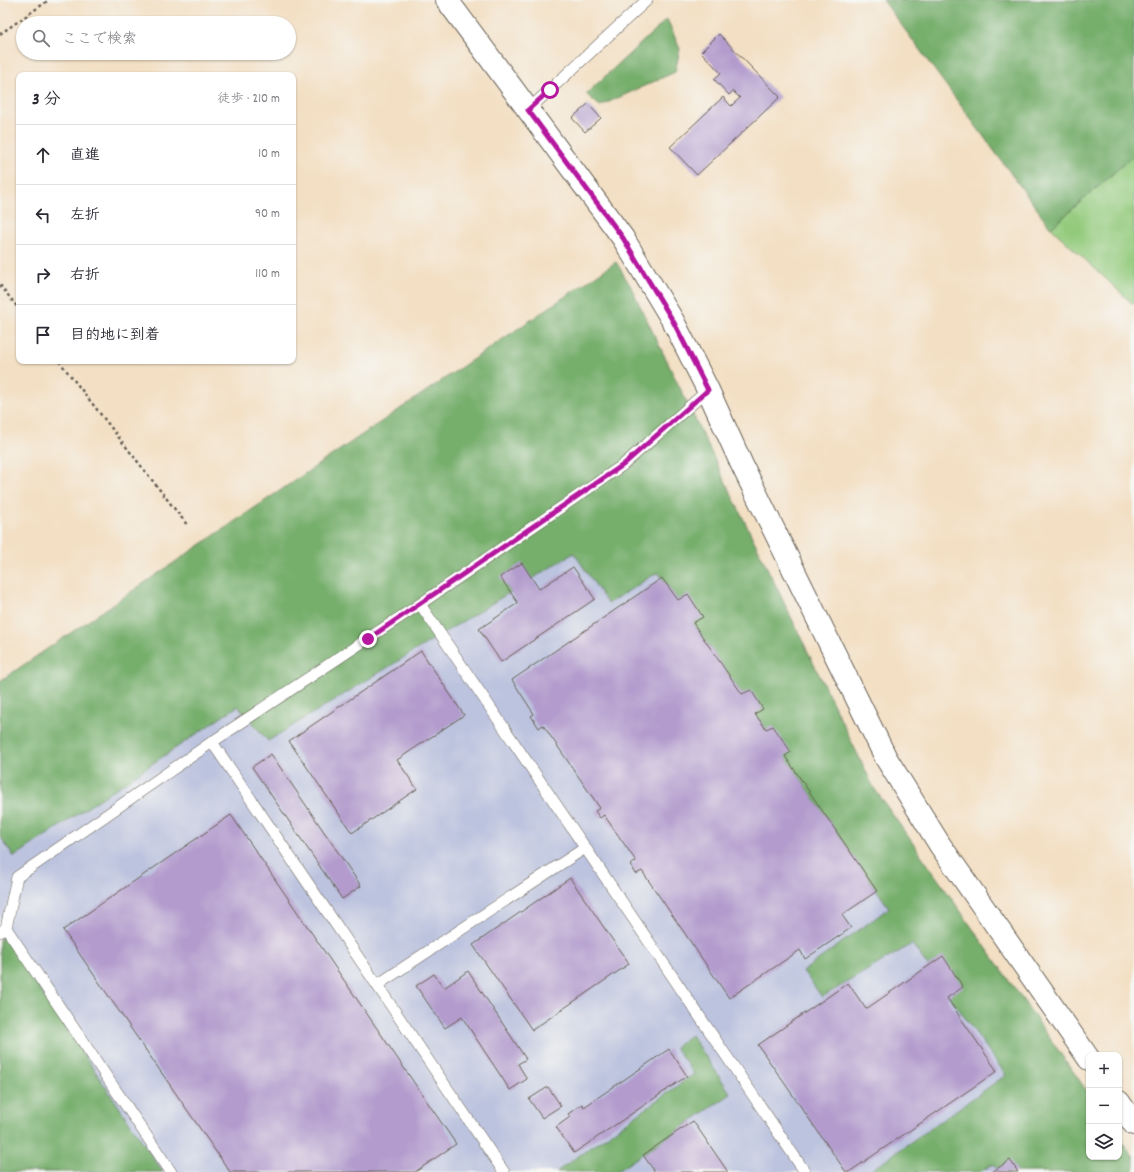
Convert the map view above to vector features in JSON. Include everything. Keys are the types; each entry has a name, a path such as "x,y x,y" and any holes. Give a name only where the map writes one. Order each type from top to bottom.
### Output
{"street":[{"path":"447,0 623,238 673,321 708,390 742,465 886,758 940,845 1086,1055"},
{"path":"1122,1106 1134,1124"}],"lane":[{"path":"528,110 647,0"},
{"path":"171,1172 3,930 16,876 212,742 420,604 623,465 708,390"},
{"path":"420,604 805,1172"},
{"path":"212,742 504,1172"},
{"path":"377,985 585,848"}],"path":[{"path":"26,16 49,0"},
{"path":"0,34 16,23"},
{"path":"0,285 16,305"},
{"path":"61,364 188,526"}],"shaded area":[{"path":"630,285 874,788 1086,1090 1086,1160 1122,1160 1122,1141 1134,1158 1134,1172 125,1172 0,1003 0,718"}],"green space":[{"path":"883,0 1134,0 1134,155 1051,228"},
{"path":"667,19 680,49 675,72 600,106 586,94"},
{"path":"1134,155 1134,305 1051,228"},
{"path":"616,262 630,285 874,788 1086,1090 1086,1160 1122,1160 1122,1141 1134,1158 1134,1172 999,1172 993,1164 980,1172 868,1172 1006,1075 912,944 822,997 803,971 889,908 658,572 608,604 574,553 268,741 238,706 14,857 0,836 0,681"},
{"path":"4,936 163,1172 0,1172 0,939"},
{"path":"691,1035 731,1094 616,1172 556,1172 694,1074 675,1047"}],"building":[{"path":"719,34 780,97 697,175 670,147 723,97 731,106 740,98 733,91 729,95 714,79 721,73 701,52"},
{"path":"588,104 601,118 585,132 572,118"},
{"path":"522,563 539,589 573,567 595,599 501,662 479,629 518,603 500,577"},
{"path":"662,578 678,600 688,594 703,617 693,623 742,694 751,690 763,709 755,714 766,729 773,726 791,752 785,756 877,891 842,915 851,928 805,959 800,950 729,998 642,871 636,874 631,865 636,861 604,815 600,818 595,811 600,808 543,725 539,728 531,716 534,714 512,680"},
{"path":"421,651 464,715 397,760 417,789 352,833 289,741"},
{"path":"271,754 361,886 342,899 252,767"},
{"path":"231,815 456,1144 415,1172 230,1172 63,930"},
{"path":"570,878 629,964 532,1030 473,945"},
{"path":"943,956 963,987 947,998 997,1071 849,1172 846,1172 758,1045 848,983 866,1009"},
{"path":"468,971 526,1059 518,1064 527,1079 510,1090 462,1017 445,1028 416,986 434,974 444,988"},
{"path":"669,1049 687,1076 574,1153 556,1127 570,1117 568,1114 582,1104 584,1107"},
{"path":"548,1087 561,1106 542,1118 529,1099"},
{"path":"693,1121 728,1172 655,1172 643,1155"},
{"path":"1010,1160 1018,1172 992,1172"}],"route":[{"path":"368,639 623,465 708,390 673,321 623,238 528,110 550,90"}]}
